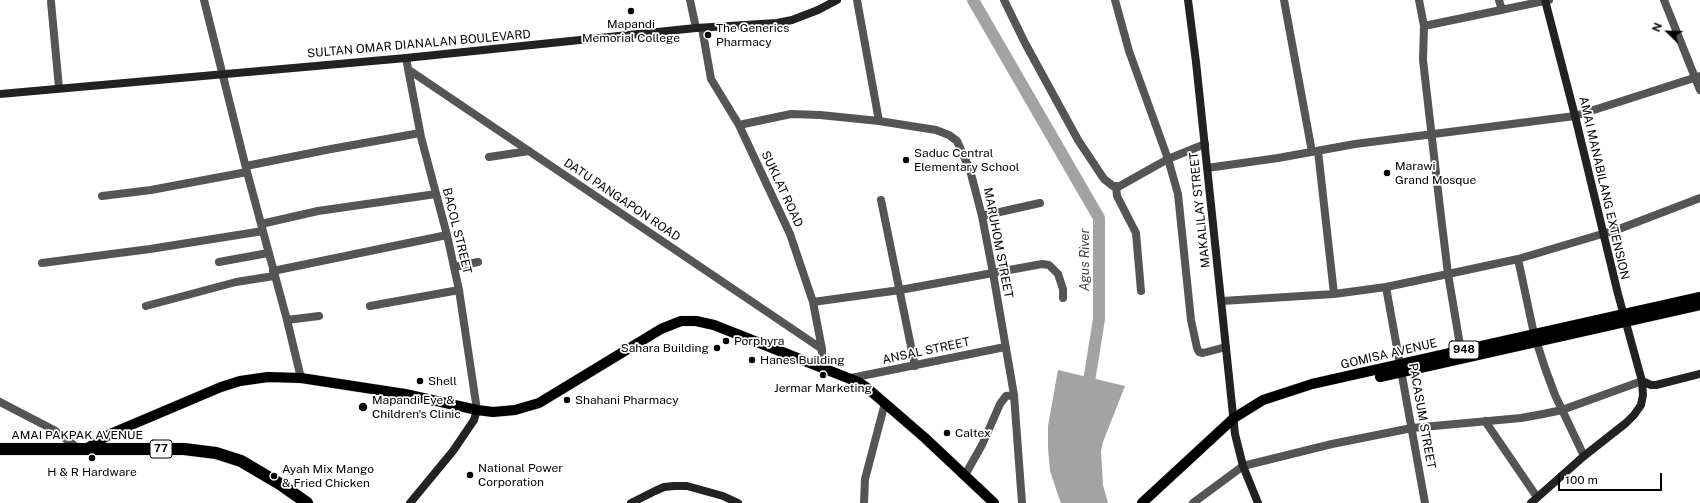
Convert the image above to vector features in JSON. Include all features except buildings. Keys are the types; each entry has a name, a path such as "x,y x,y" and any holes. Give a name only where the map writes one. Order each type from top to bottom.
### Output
{"highway":[{"name":"AMAI PAKPAK AVENUE","path":"0,449 184,449 216,453 241,461 280,484 308,503"}],"main road":[{"name":"SULTAN OMAR DIANALAN BOULEVARD","path":"0,94 222,73 406,58 792,20 818,10 837,0"},
{"name":"MAKALILAY STREET","path":"1188,0 1237,444 1243,466 1258,503"},
{"name":"AMAI MANABILANG EXTENSION","path":"1534,500 1634,415 1641,405 1643,395 1642,381 1624,318 1603,234 1547,0"},
{"name":"GOMISA AVENUE","path":"1142,503 1234,421 1263,400 1312,384 1401,369 1624,318 1700,297"},
{"name":"GOMISA AVENUE","path":"1624,318 1700,305"},
{"path":"83,449 110,434 221,387 240,381 268,376 301,378 405,394 477,410 493,412 515,410 539,404 661,329 681,321 696,321 714,325 852,378 866,387 885,403 994,503"},
{"name":"GOMISA AVENUE","path":"1401,369 1461,351 1536,338"},
{"path":"1642,381 1656,384 1700,374"},
{"path":"410,503 453,451 474,420 477,410"},
{"name":"GOMISA AVENUE","path":"1151,503 1234,421"},
{"path":"631,503 664,487 674,486 687,486 723,496 738,503"}],"street":[{"path":"204,0 246,169 287,320 301,378"},
{"name":"SUKLAT ROAD","path":"690,0 699,28 711,79 739,125 790,234 813,302 822,349 822,367"},
{"path":"856,0 879,121"},
{"path":"1004,0 1025,43 1078,140 1100,175 1118,187 1168,159 1205,144"},
{"path":"1114,0 1129,51 1168,159 1178,194 1191,320 1195,342 1198,350 1203,353 1226,347"},
{"path":"1284,0 1315,151 1334,294"},
{"path":"1419,0 1424,26 1422,60 1448,274 1461,351"},
{"path":"1499,0 1502,10"},
{"path":"1424,26 1547,0"},
{"path":"1664,0 1698,77 1700,90"},
{"path":"50,2 58,88"},
{"name":"BACOL STREET","path":"406,58 420,133 447,235 459,290 477,410"},
{"name":"DATU PANGAPON ROAD","path":"409,70 822,349"},
{"path":"1207,168 1355,144 1575,116 1698,77"},
{"name":"MARUHOM STREET","path":"739,125 791,114 820,115 879,121 936,130 950,135 957,141 970,170 982,216 993,273 1014,395 1022,503"},
{"path":"102,196 150,190 331,149 420,133"},
{"path":"489,157 529,151"},
{"path":"1116,186 1117,196 1136,233 1141,291"},
{"path":"42,263 150,249 262,228 318,211 436,194"},
{"path":"1222,301 1334,294 1386,287 1518,259 1638,223 1700,198"},
{"path":"881,200 915,366"},
{"path":"982,216 1040,203"},
{"path":"146,306 236,282 447,235"},
{"path":"219,262 268,252"},
{"path":"1518,259 1536,338 1550,381 1584,456"},
{"path":"454,267 478,262"},
{"path":"813,302 900,290 1042,264 1054,269 1058,274 1063,289 1063,298"},
{"name":"PACASUM STREET","path":"1386,287 1425,503"},
{"path":"370,306 459,290"},
{"path":"287,320 319,316"},
{"name":"ANSAL STREET","path":"852,378 1005,347"},
{"path":"1193,503 1243,466 1332,444 1412,428 1532,416 1562,410 1642,381"},
{"path":"965,475 982,445 1003,399 1006,396 1014,395"},
{"path":"0,402 54,430 83,449"},
{"path":"864,503 865,479 885,403"},
{"path":"1485,421 1534,500"}],"shaded area":[{"path":"1058,370 1125,386 1103,442 1101,451 1103,485 1108,503 1061,503 1059,498 1050,471 1048,448 1048,426"}],"waterway":[{"name":"Agus River","path":"973,0 1099,218 1099,319 1087,394"}],"place":[{"name":"Mapandi Memorial College","path":"631,11"},
{"name":"The Generics Pharmacy","path":"708,35"},
{"name":"Saduc Central Elementary School","path":"906,160"},
{"name":"Marawi Grand Mosque","path":"1387,173"},
{"name":"Porphyra","path":"726,341"},
{"name":"Sahara Building","path":"717,348"},
{"name":"Hanes Building","path":"752,360"},
{"name":"Jermar Marketing","path":"823,375"},
{"name":"Shell","path":"420,381"},
{"name":"Shahani Pharmacy","path":"567,400"},
{"name":"Mapandi Eye & Children's Clinic","path":"363,407"},
{"name":"Caltex","path":"947,433"},
{"name":"H & R Hardware","path":"92,458"},
{"name":"National Power Corporation","path":"470,475"},
{"name":"Ayah Mix Mango & Fried Chicken","path":"274,476"}]}
